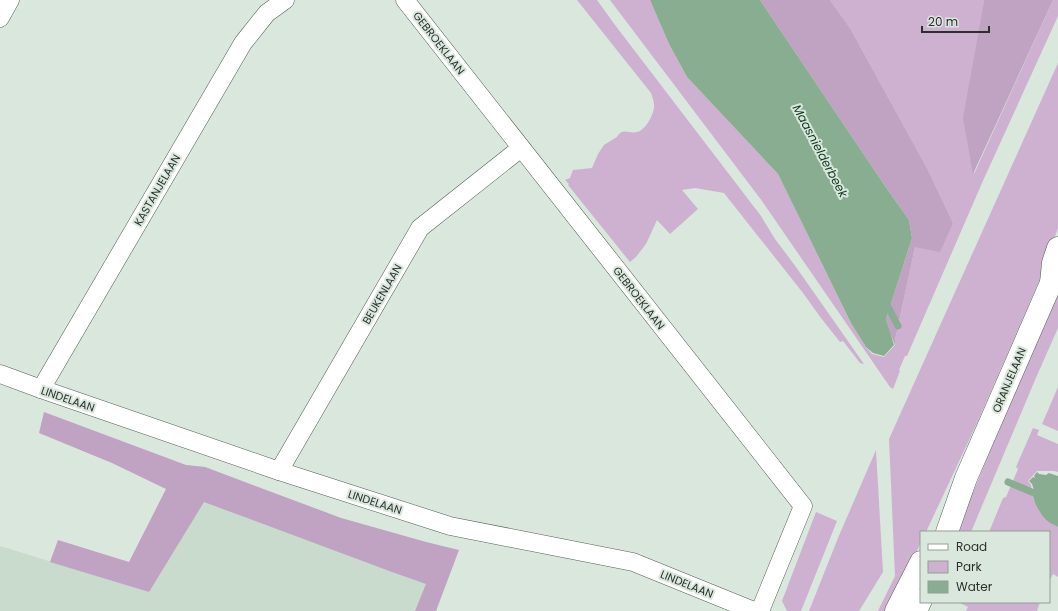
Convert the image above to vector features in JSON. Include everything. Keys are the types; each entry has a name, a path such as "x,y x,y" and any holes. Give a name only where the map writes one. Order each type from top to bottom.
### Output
{"street":[{"path":"0,18 10,0"},
{"name":"KASTANJELAAN","path":"40,389 243,43 267,13 285,0"},
{"name":"GEBROEKLAAN","path":"405,0 802,506 760,611"},
{"name":"BEUKENLAAN","path":"279,471 420,228 521,148"},
{"name":"ORANJELAAN","path":"947,531 966,478 1054,276 1053,263 1058,248"},
{"name":"LINDELAAN","path":"0,374 279,471 450,526 633,562 754,611"},
{"name":"ORANJELAAN","path":"937,531 966,478"},
{"path":"896,611 920,564"}],"shaded area":[{"path":"760,0 830,0 850,28 928,170 953,223 940,252 915,247 895,345 886,319 912,238 909,220"},
{"path":"983,0 1053,0 973,174 963,118 984,2"},
{"path":"44,412 186,465 205,467 341,518 459,550 436,611 415,611 426,584 204,502 149,592 50,562 58,540 129,562 166,489 112,463 39,433"},
{"path":"186,465 205,467 341,518 447,548 421,611 0,611 0,546 149,592"}],"green space":[{"path":"577,0 597,0 761,216 775,239 864,364 860,363 843,341 840,342 724,193 695,188 682,190 698,209 670,234 657,220 646,244 630,262 568,185 569,184 565,180 570,178 573,170 592,168 604,145 617,137 621,132 640,131 649,121 654,108 651,93"},
{"path":"610,0 650,0 669,44 687,77 778,174 851,323 872,354 884,357 895,345 915,247 953,223 928,170 850,28 830,0 983,0 974,174 1053,0 1058,0 1058,16 982,183 907,356 905,356 893,389 890,387 762,201"},
{"path":"1058,63 1058,228 1044,270 977,423 926,531 920,531 920,544 889,611 878,611 895,576 889,439"},
{"path":"1058,292 1058,328 971,531 957,531"},
{"path":"1058,387 1058,431 1042,424"},
{"path":"1033,428 1039,430 1037,435 1058,444 1058,472 1037,471 1028,481 1031,485 1033,498 1041,513 1052,524 1058,527 1058,577 1053,574 1050,580 1050,531 989,531 1003,498 1006,497 1018,469 1016,467"},
{"path":"876,450 883,572 859,611 809,611 838,538"},
{"path":"816,512 837,521 801,611 787,611 782,601"},
{"path":"960,603 1040,603 1037,611 966,611 968,607"}],"water":[{"path":"650,0 760,0 909,220 912,238 886,319 894,345 884,356 873,353 866,347 851,323 778,174 687,77 669,44"},
{"path":"1037,472 1039,474 1046,475 1049,473 1058,476 1058,527 1048,522 1034,500 1032,491 1034,490 1029,481 1033,477 1035,478 1034,476"}],"waterway":[{"name":"Maasnielderbeek","path":"885,301 898,326"},
{"name":"Maasnielderbeek","path":"1008,482 1058,503"}]}
